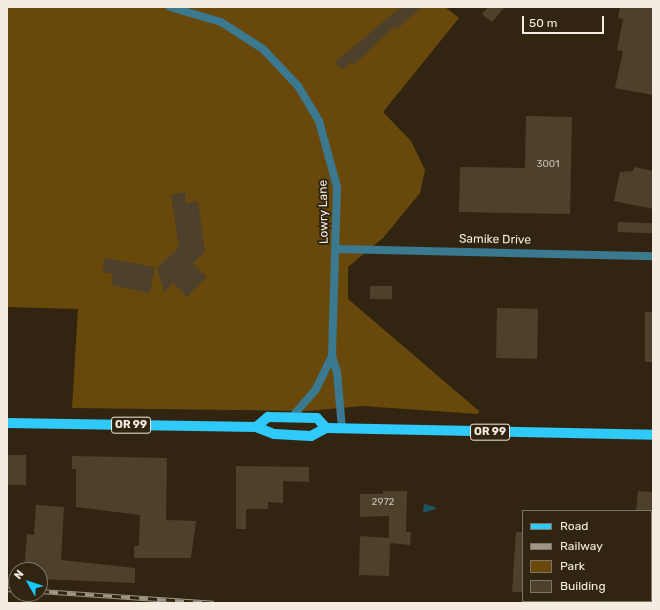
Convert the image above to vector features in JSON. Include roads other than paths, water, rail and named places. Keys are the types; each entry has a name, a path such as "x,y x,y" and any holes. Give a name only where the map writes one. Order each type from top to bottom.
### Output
{"main road":[{"path":"256,427 268,417 317,418 326,428"},
{"name":"OR 99","path":"7,422 256,427 274,434 312,436 326,428 653,435"}],"street":[{"name":"Lowry Lane","path":"170,7 221,22 250,40 276,61 307,99 334,165 337,249 332,356 337,372 342,428"},
{"name":"Samike Drive","path":"337,249 653,256"},
{"name":"Lowry Lane","path":"291,418 316,389 332,356"}],"water":[{"path":"424,504 435,507 436,509 423,513"}],"railway":[{"path":"48,592 214,603"}]}
